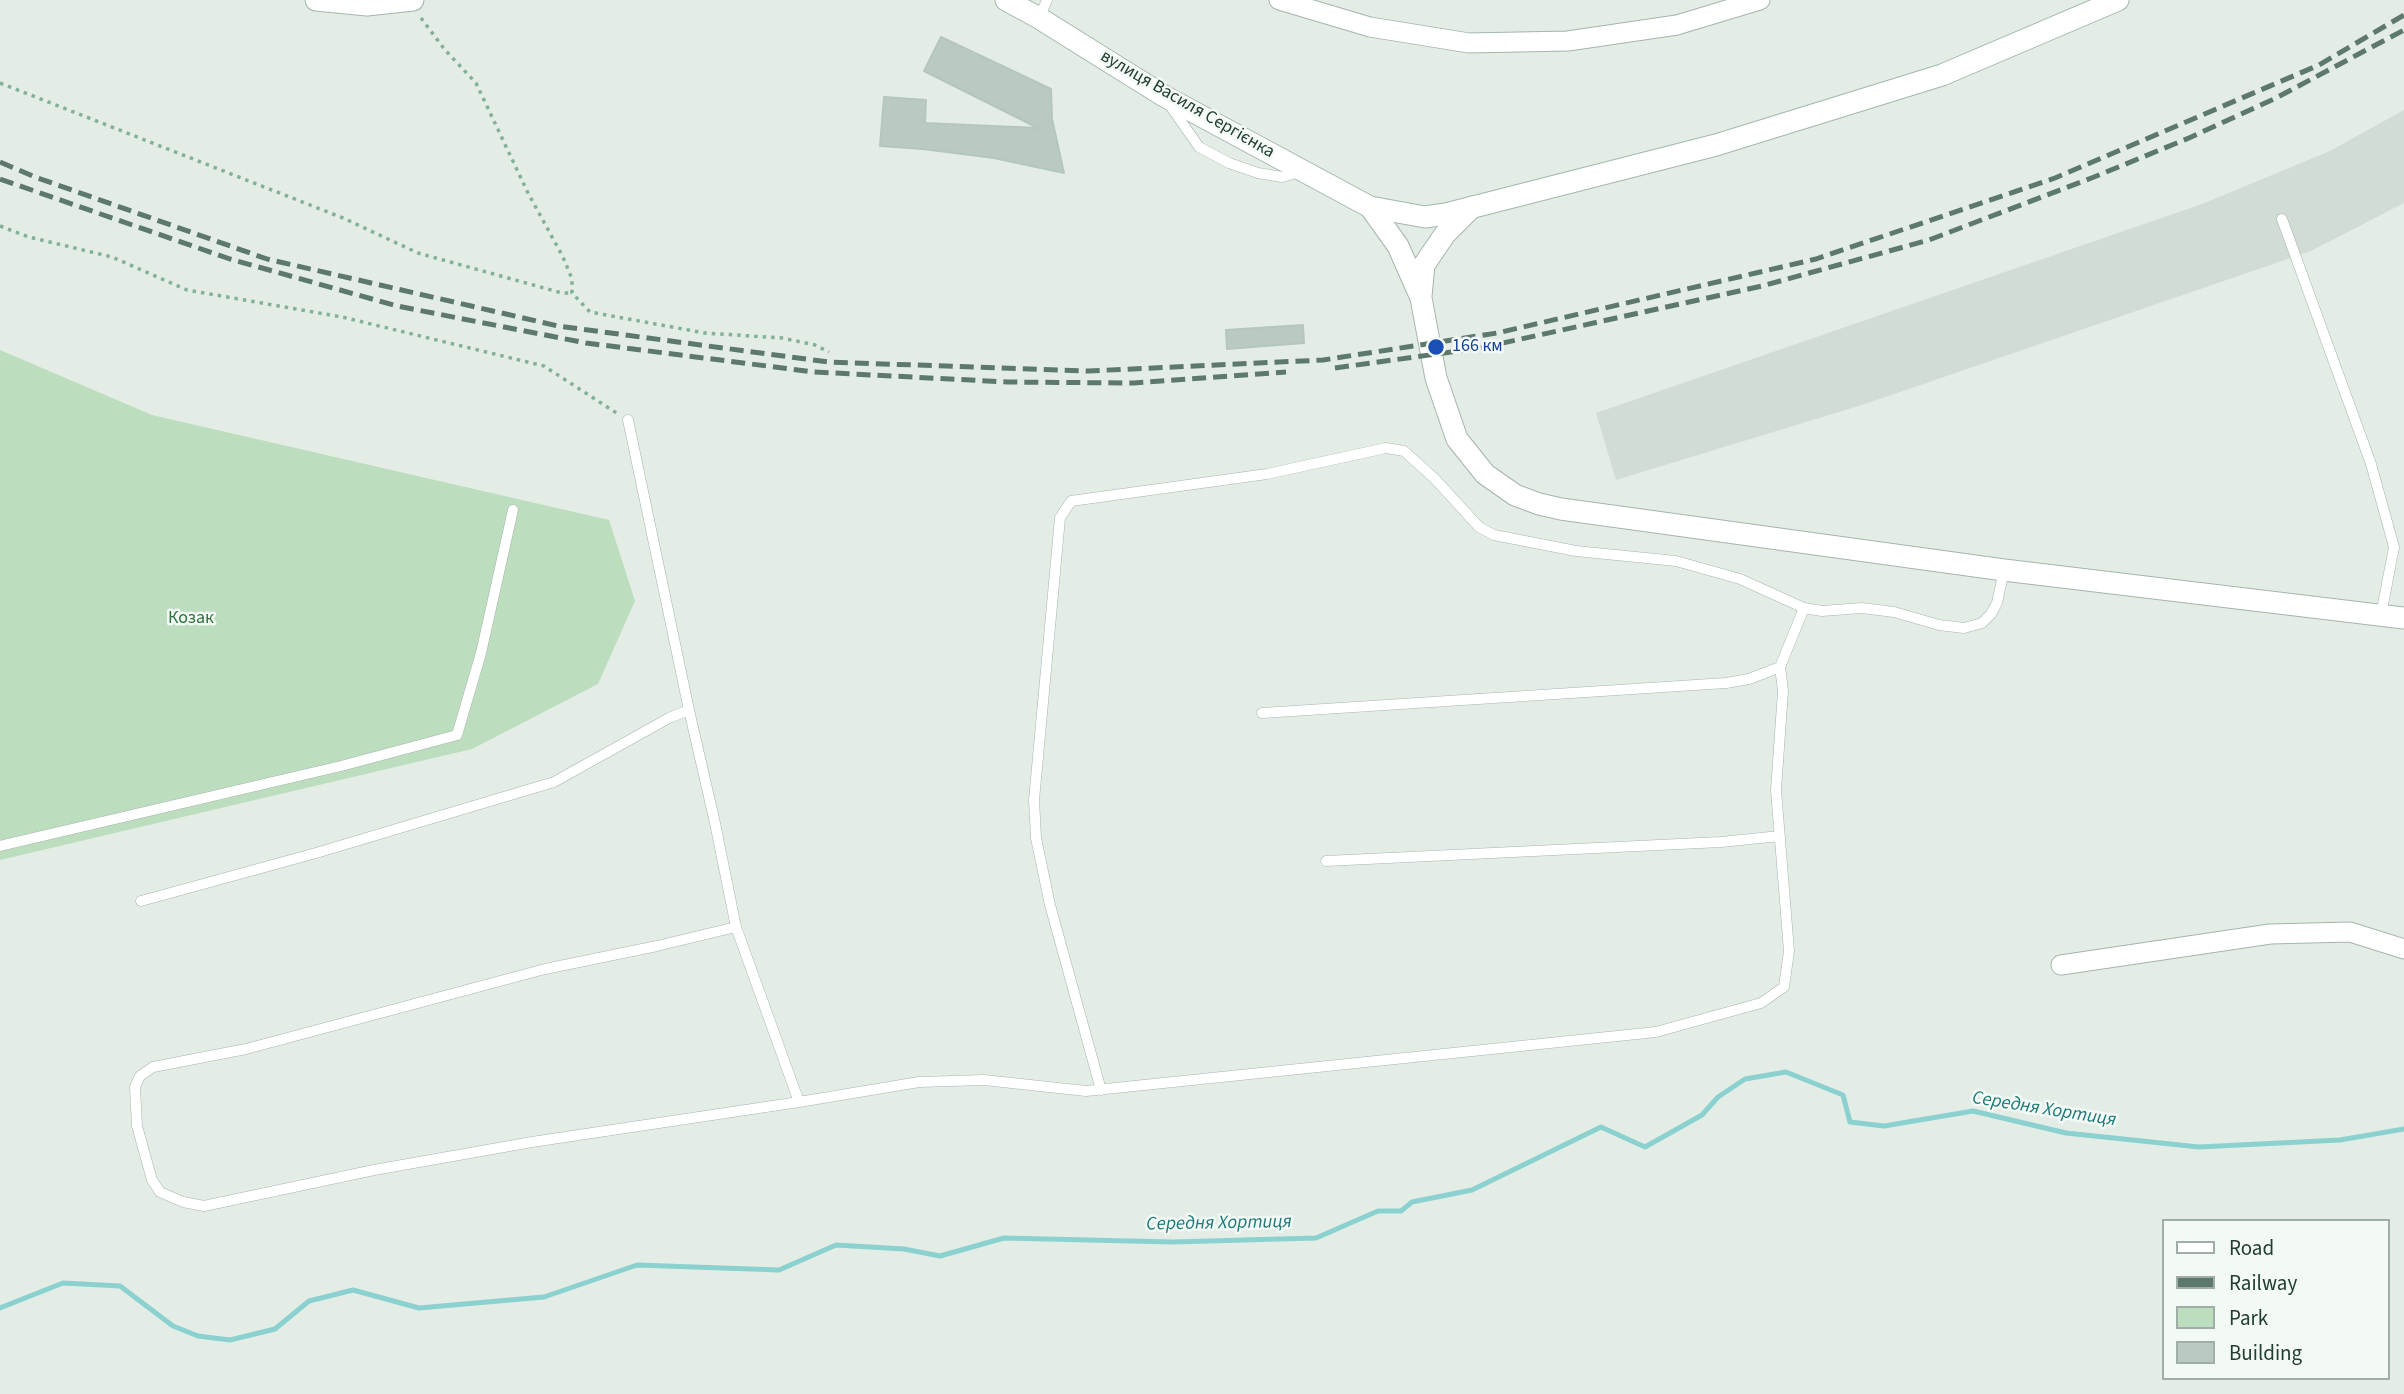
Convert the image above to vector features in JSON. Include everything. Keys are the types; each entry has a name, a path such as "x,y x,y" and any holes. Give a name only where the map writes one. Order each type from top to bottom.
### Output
{"street":[{"path":"316,0 416,8"},
{"name":"вулиця Василя Сергієнка","path":"1006,0 1043,9 1164,96 1370,207"},
{"path":"1279,0 1370,27 1469,43 1568,41 1677,26 1760,0"},
{"path":"1370,207 1424,217 1716,145 1942,75 2118,0"},
{"path":"1370,207 1398,246 1420,298 1436,378 1457,439 1485,474 1516,495 1561,509 2004,570 2404,618"},
{"path":"1420,298 1423,265 1445,234 1472,207"},
{"path":"2061,965 2270,933 2350,932 2404,949"}],"lane":[{"path":"2282,219 2371,464 2395,547 2381,615"},
{"path":"628,420 736,927 799,1102"},
{"path":"1101,1090 1050,905 1036,838 1034,800 1060,518 1071,501 1267,474 1386,448 1404,452 1435,479 1479,527 1494,535 1576,551 1676,561 1740,579 1804,608 1822,611 1862,608 1894,612 1939,625 1964,628 1982,623 1991,614 1997,603 2004,570"},
{"path":"0,846 341,766 457,735 481,653 513,510"},
{"path":"736,927 545,969 246,1049 153,1067 140,1076 135,1087 137,1126 152,1180 160,1192 183,1202 204,1206 374,1170 519,1144 919,1082 984,1080 1086,1091 1101,1090 1656,1032 1761,1003 1784,987 1790,951 1776,790 1783,714 1780,667 1804,608"},
{"path":"1262,713 1726,683 1749,679 1780,667"},
{"path":"141,901 316,853 554,782 669,718 689,710"},
{"path":"1326,861 1721,842 1780,836"}],"path":[{"path":"416,8 445,50 476,83 528,193 563,257 572,279 572,293 590,312 705,333 782,338 815,345 829,352"},
{"path":"0,83 343,218 418,253 562,293 572,293"},
{"path":"0,226 29,237 112,257 187,290 342,317 544,366 628,420"}],"shaded area":[{"path":"2404,110 2404,203 2311,251 1865,404 1616,480 1596,413 2202,204 2330,151"}],"green space":[{"name":"Козак","path":"0,350 152,415 609,520 635,601 598,684 472,749 0,860"}],"building":[{"path":"941,37 1051,89 1052,119 1064,173 994,158 880,146 884,97 926,100 925,123 1038,128 924,71"},
{"path":"1303,325 1304,343 1227,349 1226,330"}],"waterway":[{"name":"Середня Хортиця","path":"0,1308 63,1283 120,1286 173,1326 198,1336 230,1340 275,1329 309,1301 353,1290 419,1308 544,1297 637,1265 779,1270 836,1245 904,1249 940,1256 1004,1238 1173,1242 1316,1238 1378,1211 1401,1211 1412,1202 1472,1190 1601,1127 1645,1147 1702,1115 1718,1097 1745,1079 1786,1072 1843,1095 1850,1122 1884,1126 1973,1111 2066,1133 2199,1147 2340,1140 2404,1129"}],"railway":[{"path":"0,162 35,177 267,259 558,326 828,362 1088,371 1323,360 1497,333 1816,259 2055,178 2319,65 2404,15"},
{"path":"1335,368 1480,348 1762,286 1929,240 2189,138 2276,98 2404,30"},
{"path":"0,179 230,259 397,306 586,343 814,372 1008,382 1134,383 1286,372"}],"place":[{"name":"166 км","path":"1436,347"}]}
